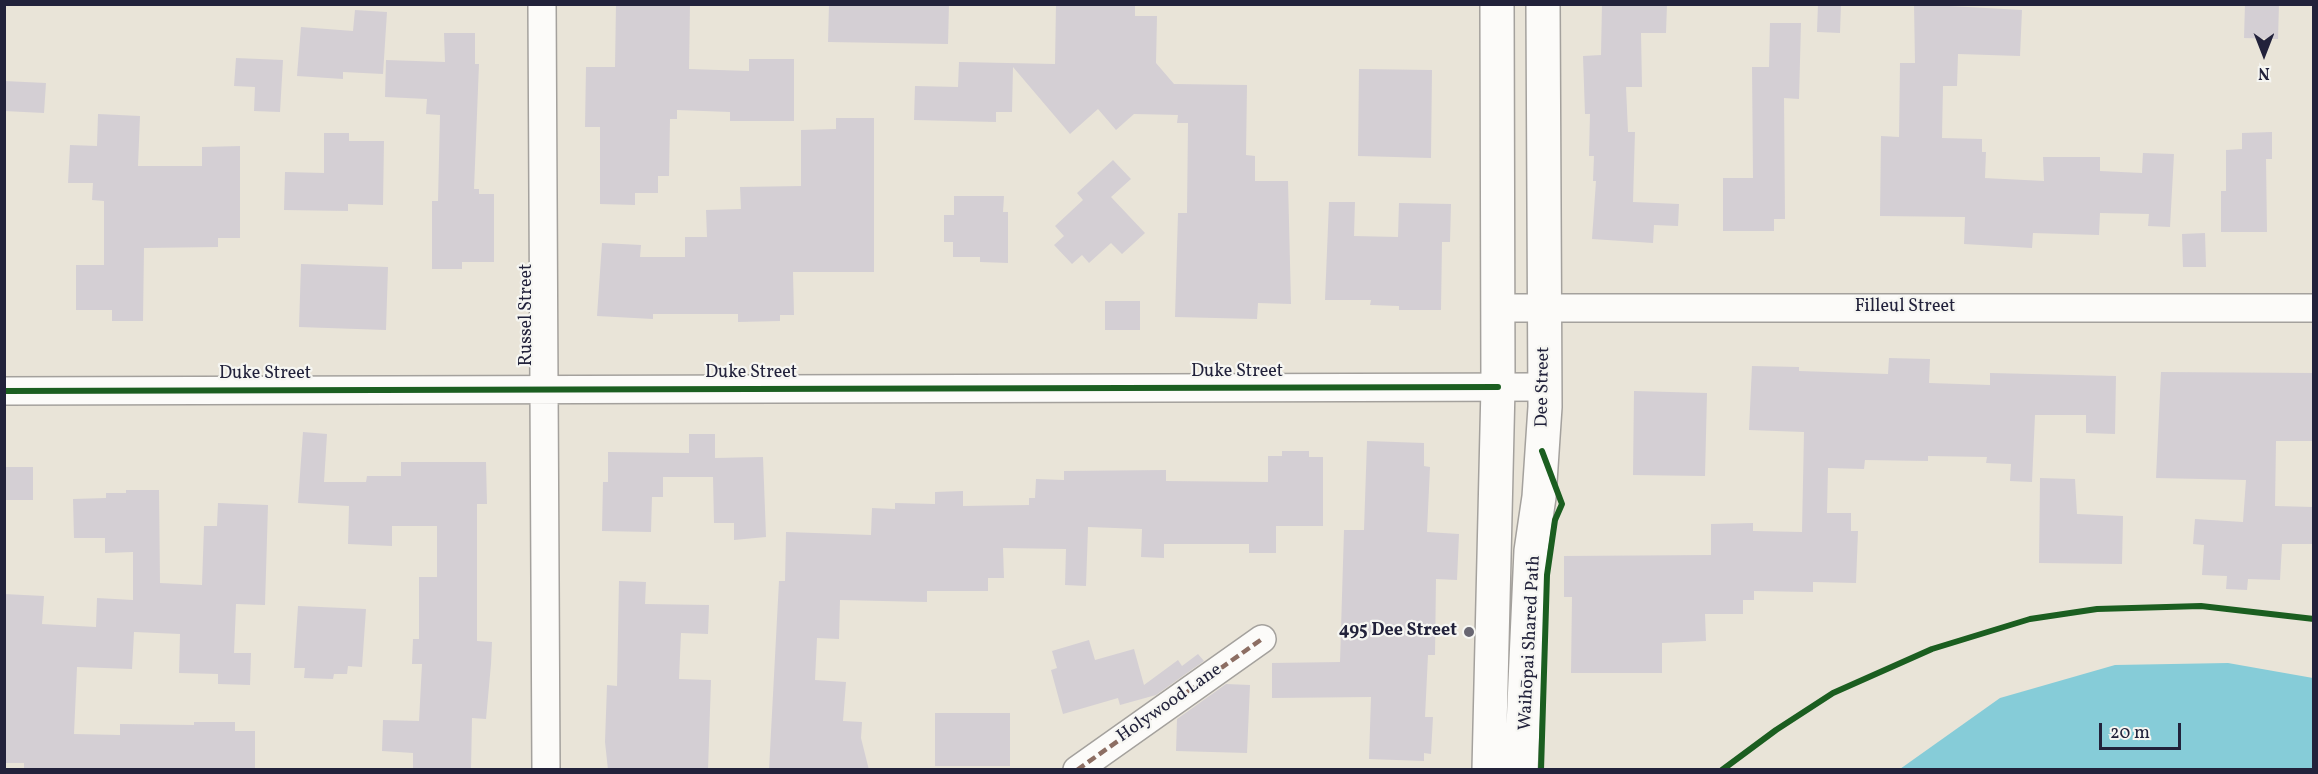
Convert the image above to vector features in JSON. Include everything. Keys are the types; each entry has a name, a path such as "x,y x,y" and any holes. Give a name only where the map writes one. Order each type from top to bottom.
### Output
{"main road":[{"path":"1489,770 1498,387 1497,4"},
{"name":"Dee Street","path":"1521,770 1531,551 1539,497 1545,387 1543,4"}],"street":[{"name":"Russel Street","path":"542,4 546,770"},
{"name":"Filleul Street","path":"1497,308 2313,308"},
{"name":"Duke Street","path":"4,391 1545,387"},
{"name":"Holywood Lane","path":"1077,770 1262,639"}],"water":[{"path":"2228,663 2313,678 2313,769 1900,769 2000,698 2115,665"}],"building":[{"path":"616,4 690,4 689,69 749,71 749,59 794,59 794,121 730,121 730,112 677,110 677,119 670,119 669,176 658,176 658,193 635,193 635,205 600,204 600,127 585,127 586,67 615,67"},
{"path":"829,4 949,4 948,44 828,42"},
{"path":"1056,4 1135,4 1135,16 1157,16 1156,63 1174,84 1247,85 1246,155 1255,156 1255,181 1288,181 1291,304 1258,303 1257,319 1175,317 1178,213 1187,213 1188,123 1177,123 1178,115 1134,114 1116,130 1098,109 1070,134 1013,67 1012,112 996,112 996,122 914,120 915,86 958,87 959,62 1055,64"},
{"path":"1602,4 1667,4 1666,33 1641,33 1642,87 1626,87 1628,132 1635,132 1633,202 1679,204 1678,226 1654,225 1653,243 1592,239 1596,181 1593,181 1594,156 1589,156 1590,114 1585,114 1583,56 1601,55"},
{"path":"1818,4 1841,4 1840,33 1817,32"},
{"path":"1914,4 2022,10 2020,56 1958,54 1957,86 1943,86 1942,138 1982,139 1982,152 1986,152 1985,178 2044,181 2043,157 2100,157 2100,171 2142,173 2143,153 2174,154 2170,227 2148,226 2149,214 2100,213 2099,235 2033,233 2032,248 1964,244 1965,217 1880,216 1881,136 1899,137 1900,63 1915,63"},
{"path":"2245,4 2279,4 2278,39 2244,38"},
{"path":"355,10 387,12 383,74 343,72 343,79 297,76 301,27 353,31"},
{"path":"1770,23 1801,23 1799,99 1784,98 1785,219 1774,219 1774,231 1723,231 1723,178 1753,178 1752,67 1769,67"},
{"path":"444,33 475,33 475,64 479,64 474,189 479,189 479,194 494,194 494,262 462,262 462,269 432,269 432,201 438,201 440,115 426,114 427,99 385,97 386,60 445,62"},
{"path":"236,58 283,60 280,112 254,111 255,87 234,86"},
{"path":"1359,69 1432,70 1431,158 1358,156"},
{"path":"4,81 46,83 44,113 4,111"},
{"path":"98,114 140,116 138,166 202,166 202,147 240,146 240,238 218,238 218,247 144,248 143,321 112,321 112,310 76,310 76,265 104,265 104,201 92,200 93,183 68,183 70,145 97,146"},
{"path":"836,118 874,118 874,272 793,272 794,315 780,315 780,321 738,322 738,314 653,314 653,319 597,316 602,243 641,245 640,257 685,257 685,237 707,237 706,210 741,209 740,187 801,186 801,130 836,129"},
{"path":"2272,132 2272,159 2266,159 2267,232 2221,232 2221,191 2226,191 2226,150 2242,149 2242,133"},
{"path":"324,133 349,133 349,141 384,141 383,205 348,204 348,211 284,210 285,172 324,173"},
{"path":"1113,160 1131,179 1111,197 1145,233 1122,254 1111,243 1089,263 1082,255 1072,264 1054,245 1064,236 1055,226 1083,200 1077,193"},
{"path":"954,196 1004,196 1003,212 1008,212 1008,263 980,262 980,257 953,257 953,242 944,242 944,215 954,215"},
{"path":"1329,202 1355,202 1354,236 1398,237 1399,203 1451,204 1450,242 1442,242 1441,310 1399,310 1399,306 1370,305 1371,300 1325,300"},
{"path":"2205,233 2206,267 2183,267 2182,234"},
{"path":"301,264 388,267 386,330 299,327"},
{"path":"1105,301 1140,301 1140,330 1105,330"},
{"path":"1889,358 1930,359 1929,383 1990,385 1990,373 2116,376 2115,434 2086,433 2086,415 2035,415 2032,482 2010,481 2011,464 1986,463 1987,457 1928,456 1928,461 1865,460 1864,469 1828,468 1827,513 1851,513 1851,531 1858,531 1856,583 1813,582 1813,592 1754,591 1754,600 1743,600 1743,614 1705,614 1706,641 1662,643 1662,673 1571,673 1572,597 1564,597 1564,556 1711,555 1711,524 1753,523 1753,531 1802,532 1804,432 1749,430 1752,366 1799,367 1799,371 1888,374"},
{"path":"2161,372 2313,373 2313,441 2276,441 2275,506 2313,507 2313,544 2282,544 2280,580 2248,579 2247,590 2226,589 2227,576 2202,575 2204,545 2193,544 2195,519 2243,522 2246,480 2156,478"},
{"path":"1634,391 1707,393 1705,476 1633,475"},
{"path":"303,432 327,434 324,482 366,482 367,476 401,476 401,462 486,462 487,504 477,504 477,641 492,642 491,664 486,719 472,718 471,770 413,770 413,753 382,751 383,720 419,721 422,664 412,664 413,639 419,639 419,577 437,577 437,526 392,526 392,546 348,544 349,506 298,503"},
{"path":"689,434 715,434 715,458 763,457 766,537 734,540 734,523 714,523 713,477 663,477 663,497 652,497 651,532 602,531 603,482 608,482 608,452 689,453"},
{"path":"1367,441 1424,443 1424,466 1430,467 1427,532 1459,534 1457,580 1436,579 1435,655 1428,655 1425,717 1433,717 1431,754 1424,753 1424,761 1369,759 1371,697 1272,698 1272,663 1340,662 1344,530 1364,530"},
{"path":"1282,451 1309,451 1309,457 1323,457 1323,526 1276,526 1276,553 1249,553 1249,544 1164,544 1164,558 1141,557 1142,529 1088,527 1086,586 1065,585 1066,549 1003,548 1004,578 988,578 988,591 927,591 927,602 840,600 839,639 817,638 815,680 846,682 843,721 862,722 861,738 869,770 769,770 779,581 785,581 786,532 871,535 872,508 895,509 895,503 935,504 935,492 963,491 963,506 1029,505 1029,498 1035,498 1036,479 1064,480 1064,471 1166,470 1166,481 1268,482 1268,456 1282,456"},
{"path":"4,467 33,467 33,500 4,500"},
{"path":"2040,478 2075,479 2077,514 2123,516 2122,564 2039,563"},
{"path":"126,490 159,490 160,583 202,585 204,526 217,526 218,503 268,505 265,605 236,604 234,653 251,653 250,685 218,684 218,674 179,673 180,634 134,632 132,669 77,667 74,734 120,735 120,724 194,725 194,722 235,722 235,731 255,731 255,770 24,770 24,763 4,763 4,594 44,596 42,624 96,627 97,598 133,600 133,552 105,553 105,538 74,538 73,499 106,498 106,493 126,493"},
{"path":"619,581 646,582 645,604 709,605 708,634 681,633 679,679 711,680 708,770 608,770 605,742 607,685 617,686"},
{"path":"298,606 366,609 362,667 348,666 347,674 334,674 333,679 304,678 305,668 294,668"},
{"path":"1089,640 1095,660 1134,649 1144,685 1178,660 1182,666 1198,654 1204,661 1156,695 1120,705 1118,698 1063,714 1051,670 1057,668 1052,651"},
{"path":"1226,684 1250,685 1247,753 1176,751 1177,719"},
{"path":"935,713 1010,713 1010,766 935,766"}],"marked path":[{"path":"1077,770 1262,639"}],"cycle path":[{"path":"4,391 1498,387"},
{"name":"Waihōpai Shared Path","path":"1541,770 1547,575 1555,520 1562,504 1542,451"},
{"path":"1722,770 1776,730 1833,693 1932,649 2030,619 2097,609 2201,606 2314,619"}],"place":[{"name":"495 Dee Street","path":"1469,632"}]}
